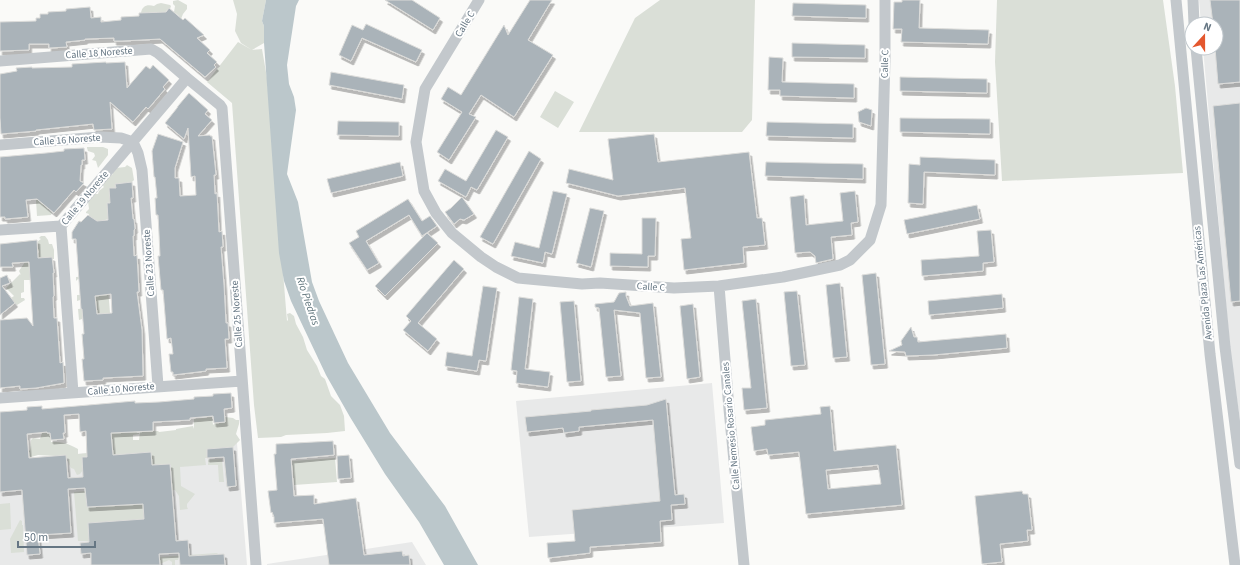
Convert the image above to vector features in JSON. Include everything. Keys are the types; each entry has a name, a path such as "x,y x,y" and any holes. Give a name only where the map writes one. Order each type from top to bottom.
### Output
{"street":[{"name":"Calle C","path":"479,0 425,89 416,142 424,190 436,213 452,233 481,257 496,267 518,278 582,284 600,283 674,288 720,286 783,277 840,265 850,260 870,240 880,205 885,59 885,0"},
{"name":"Avenida Plaza Las Américas","path":"1176,0 1210,354 1235,565"},
{"path":"1193,0 1194,16"},
{"name":"Calle 18 Noreste","path":"0,61 152,49 187,78"},
{"name":"Avenida Plaza Las Américas","path":"1197,56 1225,347 1240,464"},
{"name":"Calle 19 Noreste","path":"73,393 61,226 187,78"},
{"name":"Calle 25 Noreste","path":"187,78 222,108 256,565"},
{"name":"Calle 16 Noreste","path":"0,145 100,137 121,138 133,142"},
{"name":"Calle 23 Noreste","path":"133,142 138,153 142,170 158,386"},
{"path":"0,230 61,226"},
{"name":"Calle Nemesio Rosario Canales","path":"720,286 729,409 744,565"},
{"name":"Calle 10 Noreste","path":"0,398 242,381"}],"shaded area":[{"path":"178,0 187,5 187,9 181,19 178,19 179,16 174,12 175,6 173,1"},
{"path":"233,0 266,0 262,21 264,26 264,43 252,50 241,43 235,31 237,14"},
{"path":"660,0 755,0 752,120 742,132 579,132 635,18"},
{"path":"997,0 1163,0 1175,86 1183,173 1002,181 995,62"},
{"path":"1199,0 1240,0 1240,421 1230,348 1204,56 1224,56 1224,16 1200,16"},
{"path":"161,3 171,6 170,9 169,8 158,19 157,12 141,13 145,6 154,6"},
{"path":"238,42 252,50 262,49 267,78 287,321 287,314 290,313 294,316 307,350 317,366 321,376 325,379 331,396 340,405 344,416 345,431 258,438 254,405 232,103 207,82"},
{"path":"555,91 574,102 558,128 540,117"},
{"path":"87,147 103,147 108,149 108,155 98,168 96,161 92,160 95,156 94,153 88,151"},
{"path":"127,165 132,168 134,180 132,182 115,184 116,188 109,188 119,202 107,203 108,219 102,221 103,228 89,216 89,214 86,213 89,209 88,201 95,194 98,194 104,187 105,180 113,174 113,171 116,168 125,167"},
{"path":"36,200 41,200 41,202 52,213 51,215 37,216"},
{"path":"41,236 45,236 49,244 52,244 54,259 52,259 52,257 33,259 39,252 37,243 41,239 39,238"},
{"path":"25,262 28,262 37,276 30,276 30,280 24,280 24,292 21,293 21,298 24,298 25,300 17,305 11,298 14,296 6,288 20,274 21,275 19,271"},
{"path":"107,275 110,313 82,315 82,319 79,320 78,309 96,307 80,298 80,300 77,301 77,295 100,294 98,278 78,279 76,281 76,277"},
{"path":"712,383 724,523 529,537 516,401"},
{"path":"212,417 213,425 215,423 225,422 225,417 239,420 236,434 240,440 233,447 207,449 207,458 205,458 206,465 180,467 181,486 195,494 187,504 188,509 180,510 179,496 175,490 154,491 156,488 172,487 171,465 154,465 152,473 151,452 82,457 83,470 77,475 74,469 71,468 68,459 60,455 38,455 31,457 29,456 28,452 30,450 31,440 33,438 40,439 42,433 47,431 50,433 51,442 71,445 78,449 78,454 107,451 111,433 120,431 136,431 139,434 133,435 133,440 139,440 140,432 159,432 193,426 194,429 194,419"},
{"path":"237,443 247,565 0,565 0,460 178,446"},
{"path":"335,458 337,482 294,485 292,461"},
{"path":"222,459 224,482 219,482 218,465 208,465 208,460"},
{"path":"147,487 145,519 88,523 89,541 78,541 74,492 85,491 87,507 137,504"},
{"path":"10,503 11,529 0,530 0,504"},
{"path":"20,520 22,521 23,525 24,552 11,553 10,539"},
{"path":"412,542 426,565 267,565 267,564"},
{"path":"218,554 179,557 178,560 175,560 175,565 172,565 172,562 169,560 160,564 159,557"}],"water":[{"name":"Río Piedras","path":"266,0 299,0 296,6 287,65 289,84 294,97 296,110 287,174 298,202 312,282 319,301 348,363 390,433 445,506 478,565 444,565 419,522 385,474 350,417 326,375 291,301 284,281 279,253 264,26 262,21"}],"building":[{"path":"385,0 412,0 440,18 433,30"},
{"path":"530,0 552,0 528,40 553,55 514,117 481,95 469,114 476,117 449,160 437,152 462,112 441,99 448,87 461,95 504,25 508,35"},
{"path":"902,0 920,0 919,28 989,30 988,44 901,42 902,29 893,29 894,2 902,2"},
{"path":"1210,0 1240,0 1240,82 1218,84 1216,56 1224,56 1224,16 1212,16"},
{"path":"793,3 866,5 866,18 792,16"},
{"path":"90,7 91,18 101,17 101,22 121,20 121,17 139,16 139,13 166,12 169,8 183,20 185,18 204,35 197,38 210,50 207,53 217,62 214,65 216,67 205,77 160,39 114,41 114,38 85,39 66,42 67,47 49,48 49,44 29,44 29,50 0,51 0,22 36,21 36,18 40,18 40,14 66,11 66,9"},
{"path":"366,24 422,50 416,62 362,38 351,61 339,55 352,25 363,30"},
{"path":"792,43 865,45 865,58 792,57"},
{"path":"769,57 783,58 782,82 854,84 854,98 780,96 780,90 768,90"},
{"path":"125,62 127,88 146,66 150,69 153,65 169,80 163,87 165,89 148,109 146,107 133,122 110,102 112,129 94,130 93,124 1,134 0,74 17,71 16,68 72,67 72,64"},
{"path":"331,72 404,85 402,99 329,85"},
{"path":"900,77 987,79 987,93 900,91"},
{"path":"189,93 208,110 205,114 212,120 198,136 212,136 216,175 214,175 215,194 217,193 219,232 222,231 223,247 221,247 226,323 228,323 229,339 225,339 227,368 206,369 206,371 173,375 173,372 171,372 169,354 173,354 171,338 167,339 163,290 161,290 158,256 160,256 158,215 156,215 155,198 157,198 152,151 158,134 183,142 175,168 175,178 179,178 180,196 196,195 195,176 191,177 188,128 184,139 165,123"},
{"path":"1240,103 1240,301 1231,302 1213,106"},
{"path":"866,108 872,110 871,126 859,122 858,112"},
{"path":"900,118 990,119 990,134 900,132"},
{"path":"338,121 399,122 399,136 337,135"},
{"path":"767,122 853,124 853,138 766,136"},
{"path":"496,130 508,137 477,190 471,187 466,197 438,181 445,169 466,181"},
{"path":"654,134 658,162 749,152 757,218 762,218 765,245 743,247 744,263 684,270 681,239 691,238 685,188 618,196 566,183 569,169 613,180 608,139"},
{"path":"84,148 85,160 82,160 80,181 84,183 76,192 74,190 54,213 37,199 26,200 28,217 5,219 5,217 0,217 0,157"},
{"path":"529,151 541,159 493,244 480,237"},
{"path":"920,157 995,160 995,175 924,172 923,204 908,203 909,164 920,165"},
{"path":"400,162 403,176 331,193 327,179"},
{"path":"766,162 863,164 863,179 765,176"},
{"path":"132,182 133,198 131,198 135,229 133,236 134,256 137,255 139,292 137,292 142,330 143,376 103,378 103,380 84,381 82,359 84,359 82,334 84,334 82,309 76,239 72,239 72,232 79,221 81,222 88,215 97,221 108,220 107,203 110,203 109,188 116,188 115,184","holes":["111,294 112,313 97,314 95,296"]},
{"path":"553,191 567,194 552,254 545,252 543,263 511,256 515,242 539,248"},
{"path":"855,191 858,222 851,223 852,235 831,237 833,259 816,263 815,256 810,252 795,253 790,197 804,195 806,225 843,221 840,193"},
{"path":"462,197 474,214 464,220 460,219 454,224 445,212"},
{"path":"408,199 422,221 430,216 437,226 422,236 409,215 366,241 379,263 367,270 349,243 359,237 356,231"},
{"path":"977,205 980,219 907,234 904,220"},
{"path":"590,208 604,211 591,267 576,263"},
{"path":"642,218 656,218 655,256 648,256 648,267 610,266 610,253 642,254"},
{"path":"991,230 994,262 983,263 983,271 922,276 921,260 979,256 977,231"},
{"path":"427,233 438,243 385,296 375,286"},
{"path":"37,240 38,258 52,257 54,273 54,318 57,318 60,363 63,362 64,383 36,388 20,389 20,386 0,388 0,320 27,318 33,326 29,262 12,263 13,267 0,267 0,244"},
{"path":"454,260 464,269 418,323 437,339 428,351 403,330 411,321 406,316"},
{"path":"876,273 885,364 871,365 862,275"},
{"path":"7,275 10,283 2,286 15,303 0,315 0,278"},
{"path":"840,283 847,357 833,358 826,285"},
{"path":"483,286 497,288 486,361 479,360 477,371 445,366 447,352 472,356"},
{"path":"797,291 805,365 791,366 784,292"},
{"path":"626,292 630,306 653,303 661,377 646,378 640,313 614,310 621,376 606,377 599,308 595,307 595,304 614,302 619,293"},
{"path":"1002,294 1003,308 929,315 928,301"},
{"path":"519,297 533,299 525,369 550,372 548,387 516,383 517,371 511,370"},
{"path":"756,299 767,408 744,410 742,388 751,388 742,301"},
{"path":"574,301 581,381 567,382 560,302"},
{"path":"693,304 700,377 687,379 680,306"},
{"path":"911,327 914,337 917,337 918,342 1006,334 1007,348 906,356 905,352 889,351 902,345 901,341"},
{"path":"231,393 232,408 224,409 225,422 214,423 213,416 190,418 190,420 153,422 153,431 111,433 113,455 151,452 152,465 170,464 176,541 188,540 189,556 224,554 225,565 180,565 179,553 159,554 160,565 91,565 91,553 81,554 80,543 89,542 88,523 144,519 143,504 87,507 85,488 68,489 71,533 38,535 40,554 27,555 22,490 0,492 0,412 27,410 27,407 42,406 42,409 135,401 135,403 159,402 194,399 194,397 213,396 213,394","holes":["79,414 80,432 86,431 87,457 82,457 83,477 68,478 66,455 29,458 27,434 47,432 50,433 51,440 64,439 64,415"]},
{"path":"666,399 675,495 684,494 685,504 671,505 672,520 660,521 661,542 590,547 590,553 548,558 547,543 575,541 572,510 660,501 653,420 579,427 579,431 564,433 563,428 527,432 525,417 647,405"},
{"path":"830,406 834,451 896,445 902,505 806,514 799,452 768,455 767,449 754,451 751,427 765,425 765,420 821,414 820,407","holes":["878,465 881,484 828,489 826,470"]},
{"path":"333,441 334,455 291,459 294,496 314,495 314,504 356,498 364,555 402,551 403,556 409,555 410,565 329,565 323,519 274,523 268,491 277,490 274,454 276,454 276,444"},
{"path":"233,447 236,486 227,487 224,457 207,458 207,449"},
{"path":"349,455 351,478 338,479 337,456"},
{"path":"1022,491 1023,494 1028,494 1032,530 1027,530 1028,541 1000,544 1002,562 982,564 975,496"}]}
